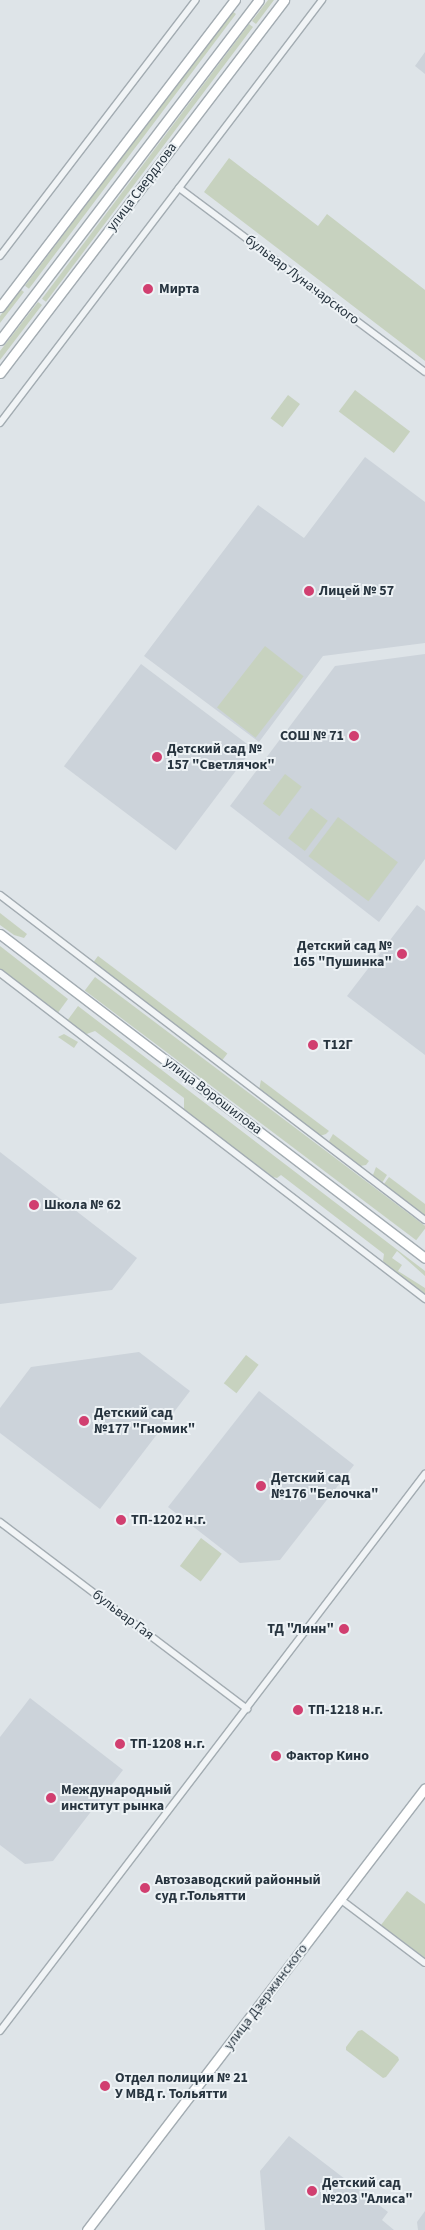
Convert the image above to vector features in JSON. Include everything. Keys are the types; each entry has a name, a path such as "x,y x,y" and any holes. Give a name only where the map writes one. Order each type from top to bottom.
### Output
{"main road":[{"path":"0,307 235,0"},
{"name":"улица Свердлова","path":"0,340 259,0"},
{"name":"улица Свердлова","path":"0,373 284,0"},
{"name":"улица Ворошилова","path":"0,934 425,1258"},
{"name":"улица Дзержинского","path":"87,2230 425,1788"}],"street":[{"path":"0,256 196,0"},
{"path":"0,422 322,0"},
{"name":"бульвар Луначарского","path":"179,188 425,372"},
{"path":"0,895 425,1220"},
{"path":"0,973 425,1299"},
{"path":"0,2032 425,1474"},
{"name":"бульвар Гая","path":"0,1522 247,1709"},
{"path":"340,1899 425,1963"}],"shaded area":[{"path":"425,52 425,74 415,66"},
{"name":"Лицей № 57","path":"365,457 425,502 425,643 323,656 259,742 144,656 258,505 304,538"},
{"name":"СОШ № 71","path":"425,654 425,859 379,922 230,806 335,666"},
{"name":"Детский сад № 157 \"Светлячок\"","path":"141,664 253,748 176,850 64,766"},
{"name":"Детский сад № 165 \"Пушинка\"","path":"417,905 425,911 425,1055 347,996"},
{"name":"Школа № 62","path":"0,1152 137,1258 112,1290 0,1304"},
{"name":"Детский сад №177 \"Гномик\"","path":"139,1352 190,1391 100,1509 0,1433 0,1408 31,1367"},
{"name":"Детский сад №176 \"Белочка\"","path":"259,1391 354,1465 280,1560 240,1563 168,1507"},
{"name":"Международный институт рынка","path":"30,1698 123,1770 53,1861 25,1864 0,1845 0,1737"},
{"name":"Детский сад №203 \"Алиса\"","path":"289,2136 388,2212 382,2220 394,2230 265,2230 260,2171"},
{"path":"425,2211 425,2230 418,2230 417,2222"}],"green space":[{"path":"268,0 274,0 256,24 252,21"},
{"path":"232,11 236,14 29,289 25,286"},
{"path":"249,24 253,27 46,302 42,299"},
{"path":"229,158 318,226 327,214 425,290 425,361 204,192"},
{"path":"20,289 24,292 0,323 0,316"},
{"path":"38,302 42,305 0,360 0,351"},
{"path":"355,390 410,432 394,453 339,412"},
{"path":"288,395 300,404 283,427 271,418"},
{"path":"265,646 304,676 256,738 217,707"},
{"path":"285,774 302,787 280,816 263,804"},
{"path":"311,808 328,821 305,851 288,838"},
{"path":"338,817 398,862 368,901 309,856"},
{"path":"0,913 27,934 24,938 14,935 0,925"},
{"path":"0,946 68,999 57,1014 0,970"},
{"path":"98,956 227,1053 222,1061 93,963"},
{"path":"95,977 425,1226 425,1229 416,1240 85,991"},
{"path":"78,1006 425,1271 425,1276 397,1251 392,1258 402,1265 398,1271 425,1288 425,1294 386,1265 383,1261 384,1254 281,1175 277,1178 273,1177 184,1111 184,1098 95,1031 84,1035 67,1021"},
{"path":"64,1034 78,1042 74,1048 58,1037"},
{"path":"261,1080 329,1131 320,1136 259,1090"},
{"path":"333,1134 369,1161 366,1165 360,1166 331,1144 329,1141"},
{"path":"376,1167 387,1175 382,1183 373,1175"},
{"path":"389,1177 425,1204 425,1216 384,1184"},
{"path":"246,1355 259,1365 236,1393 224,1383"},
{"path":"201,1538 222,1554 201,1582 180,1566"},
{"path":"407,1891 425,1904 425,1958 381,1925"},
{"path":"362,2030 398,2057 399,2060 386,2077 383,2078 346,2050 346,2047 358,2031"}],"place":[{"name":"Мирта","path":"148,289"},
{"name":"Лицей № 57","path":"309,591"},
{"name":"СОШ № 71","path":"354,736"},
{"name":"Детский сад № 157 \"Светлячок\"","path":"157,757"},
{"name":"Детский сад № 165 \"Пушинка\"","path":"402,954"},
{"name":"T12Г","path":"313,1045"},
{"name":"Школа № 62","path":"34,1205"},
{"name":"Детский сад №177 \"Гномик\"","path":"84,1421"},
{"name":"Детский сад №176 \"Белочка\"","path":"261,1486"},
{"name":"ТП-1202 н.г.","path":"121,1520"},
{"name":"ТД \"Линн\"","path":"344,1629"},
{"name":"ТП-1218 н.г.","path":"298,1710"},
{"name":"ТП-1208 н.г.","path":"120,1744"},
{"name":"Фактор Кино","path":"276,1756"},
{"name":"Международный институт рынка","path":"51,1798"},
{"name":"Автозаводский районный суд г.Тольятти","path":"145,1888"},
{"name":"Отдел полиции № 21 У МВД г. Тольятти","path":"105,2086"},
{"name":"Детский сад №203 \"Алиса\"","path":"312,2191"}]}
